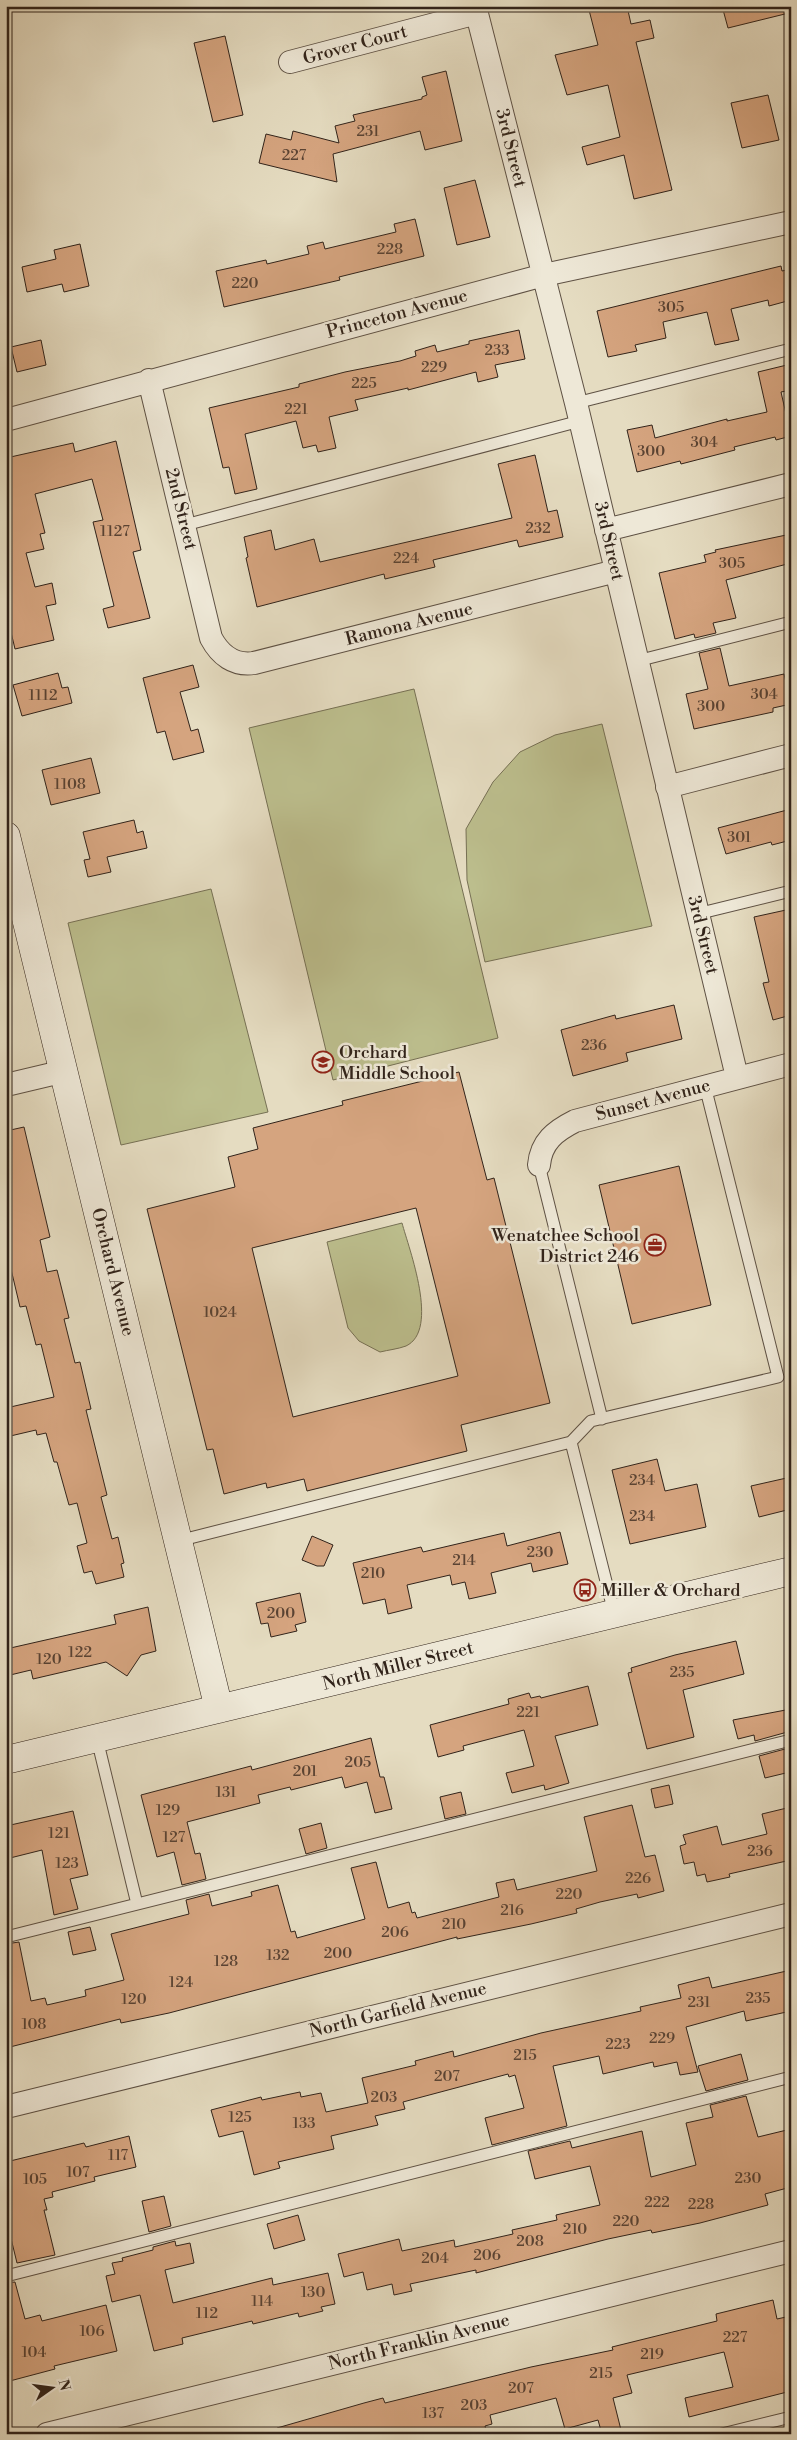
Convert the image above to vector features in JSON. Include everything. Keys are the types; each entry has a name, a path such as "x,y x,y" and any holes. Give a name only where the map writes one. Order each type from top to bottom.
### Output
{"street":[{"name":"Grover Court","path":"290,62 476,10"},
{"name":"3rd Street","path":"476,10 578,412 737,1077"},
{"name":"Princeton Avenue","path":"6,420 544,275 791,222"},
{"name":"2nd Street","path":"149,380 211,638"},
{"path":"606,530 791,484"},
{"name":"Ramona Avenue","path":"211,638 217,650 235,662 244,665 616,571"},
{"path":"667,786 791,756"},
{"name":"Orchard Avenue","path":"6,836 65,1071 219,1709"},
{"name":"Sunset Avenue","path":"539,1165 540,1156 549,1138 560,1128 575,1121 791,1064"},
{"path":"6,1085 65,1071"},
{"name":"North Miller Street","path":"6,1760 791,1571"},
{"name":"North Garfield Avenue","path":"6,2107 791,1914"},
{"name":"North Franklin Avenue","path":"47,2434 791,2251"}],"lane":[{"path":"185,526 791,349"},
{"path":"637,661 791,622"},
{"path":"697,914 791,891"},
{"path":"178,1541 571,1442 591,1422 778,1378 705,1086"},
{"path":"539,1165 602,1419"},
{"path":"571,1442 614,1613"},
{"path":"97,1739 137,1904"},
{"path":"6,1937 791,1740"},
{"path":"6,2276 791,2077"},
{"path":"722,2434 791,2417"}],"green space":[{"path":"414,689 498,1038 333,1080 249,728"},
{"path":"602,724 652,926 485,962 467,880 466,829 493,782 520,752 555,735"},
{"path":"211,889 268,1112 121,1145 68,923"},
{"path":"402,1223 419,1288 422,1307 421,1324 416,1337 406,1346 380,1352 359,1341 348,1328 327,1242"}],"building":[{"path":"588,6 627,6 631,24 650,20 654,38 636,42 672,190 634,199 624,155 587,165 582,147 620,137 608,85 567,95 555,55 598,45"},
{"path":"722,6 788,6 789,13 728,28"},
{"path":"225,36 243,115 213,122 194,43"},
{"path":"446,71 462,141 425,150 420,131 333,154 337,182 259,163 266,134 291,140 293,131 339,143 335,126 355,121 353,115 422,99 422,97 427,95 422,77"},
{"path":"768,95 779,140 742,148 731,103"},
{"path":"475,180 490,237 457,245 444,188"},
{"path":"415,219 424,256 339,277 340,280 224,307 216,271 266,260 267,264 309,254 307,246 323,242 325,249 396,232 394,224"},
{"path":"80,244 89,286 64,292 62,284 27,292 22,267 56,259 54,250"},
{"path":"781,266 782,271 791,269 791,300 769,306 768,300 731,309 739,340 715,345 707,312 663,322 666,338 635,345 637,351 608,357 597,311"},
{"path":"519,330 525,359 495,365 498,377 478,382 476,372 408,390 408,388 355,400 358,410 329,417 336,448 318,452 316,445 303,448 296,421 245,434 257,489 235,494 229,467 223,468 209,408 299,387 299,384 345,372 400,361 416,356 415,351 435,345 437,352 469,344 469,341"},
{"path":"41,340 46,365 17,372 11,347"},
{"path":"791,364 791,390 781,392 791,436 776,440 775,437 734,447 735,450 681,464 680,461 637,472 627,430 652,425 655,438 727,419 727,421 767,412 758,372"},
{"path":"116,441 141,550 133,552 150,618 108,628 103,609 114,606 93,522 103,520 92,479 35,494 45,533 40,534 44,549 26,553 35,587 52,583 56,604 46,606 54,640 15,649 6,611 6,458 73,443 75,452"},
{"path":"535,455 548,512 557,510 563,537 519,547 517,540 433,560 435,567 385,579 384,574 257,607 246,558 248,557 244,537 271,530 275,550 314,539 320,562 512,518 498,464"},
{"path":"791,534 791,563 726,580 736,618 713,623 716,633 695,638 694,634 675,639 659,573 706,562 704,555 716,552 715,550"},
{"path":"720,648 729,686 784,674 791,704 773,708 773,712 694,729 686,694 708,689 699,653"},
{"path":"193,665 199,687 180,692 191,731 198,729 204,752 173,760 165,731 157,733 143,678"},
{"path":"58,673 62,688 68,687 72,703 22,716 13,685"},
{"path":"91,758 100,793 51,805 42,770"},
{"path":"791,809 791,840 772,845 771,842 726,854 718,828"},
{"path":"134,820 137,833 143,831 147,848 107,857 111,872 88,877 84,860 90,859 83,832"},
{"path":"786,910 791,932 791,1015 773,1020 763,983 769,982 754,917"},
{"path":"674,1005 682,1039 626,1053 628,1061 573,1076 561,1030 615,1015 616,1019"},
{"path":"459,1072 487,1180 494,1178 550,1403 461,1425 467,1451 307,1491 304,1479 267,1488 266,1483 224,1494 213,1449 207,1450 147,1209 235,1187 228,1157 258,1149 253,1128 343,1105 342,1101","holes":["416,1208 458,1376 293,1417 252,1248"]},
{"path":"24,1127 50,1237 40,1240 47,1272 57,1270 69,1318 64,1319 75,1363 80,1362 91,1409 86,1410 107,1495 101,1497 112,1539 118,1537 124,1563 121,1564 124,1577 96,1584 92,1571 84,1573 77,1546 87,1543 77,1503 69,1505 57,1462 54,1462 46,1433 37,1435 36,1430 6,1437 6,1408 54,1397 41,1344 36,1345 26,1306 20,1307 6,1248 6,1204 11,1203 6,1182 6,1131"},
{"name":"Wenatchee School District 246","path":"679,1166 711,1305 632,1324 599,1185"},
{"path":"657,1459 665,1491 697,1484 706,1527 630,1544 612,1470"},
{"path":"791,1477 791,1509 759,1517 751,1486"},
{"path":"560,1532 568,1564 533,1572 531,1563 491,1573 496,1593 469,1599 465,1582 452,1585 450,1575 407,1585 412,1608 388,1614 385,1599 363,1604 353,1563 421,1547 423,1552 504,1533 507,1546"},
{"path":"312,1536 333,1545 324,1566 317,1566 302,1560"},
{"path":"300,1593 306,1622 295,1625 297,1631 271,1637 268,1623 261,1624 256,1603"},
{"path":"148,1607 156,1651 141,1655 127,1676 106,1662 33,1679 31,1670 6,1676 6,1649 116,1624 114,1615"},
{"path":"736,1641 744,1674 683,1690 694,1737 647,1749 628,1673 632,1672 631,1668 675,1655"},
{"path":"588,1686 598,1725 555,1736 569,1783 545,1790 544,1785 512,1793 506,1773 534,1766 524,1730 463,1746 464,1750 438,1757 430,1725 509,1704 508,1699 529,1693 531,1698 540,1696 541,1698"},
{"path":"791,1709 791,1731 755,1741 754,1735 738,1739 733,1720"},
{"path":"371,1738 380,1777 384,1777 392,1809 375,1813 367,1782 345,1788 342,1777 291,1790 290,1787 258,1795 260,1803 187,1822 195,1854 200,1853 206,1879 182,1885 174,1852 157,1857 141,1795 251,1766 252,1770"},
{"path":"785,1749 790,1772 765,1778 759,1756"},
{"path":"669,1785 673,1804 655,1808 651,1789"},
{"path":"461,1792 466,1814 445,1819 440,1797"},
{"path":"632,1805 645,1857 655,1855 664,1891 638,1898 637,1894 600,1902 576,1909 577,1913 457,1939 457,1937 169,2013 121,2023 120,2019 6,2048 6,1944 19,1942 31,2001 45,1998 47,2005 86,1996 85,1990 124,1980 111,1934 189,1914 186,1900 209,1894 212,1906 252,1896 251,1892 278,1885 291,1932 295,1931 297,1938 365,1919 351,1868 376,1862 388,1908 409,1902 412,1913 415,1912 417,1918 499,1897 496,1883 514,1879 517,1890 597,1871 584,1817"},
{"path":"791,1807 791,1860 729,1874 730,1877 707,1882 705,1874 697,1876 694,1862 684,1864 680,1846 686,1844 683,1835 717,1826 722,1845 767,1834 762,1814"},
{"path":"73,1811 88,1875 70,1879 78,1909 54,1915 42,1850 6,1859 6,1826"},
{"path":"321,1823 327,1848 306,1854 299,1829"},
{"path":"90,1927 96,1950 73,1955 68,1932"},
{"path":"791,1970 791,2011 746,2021 744,2011 686,2027 698,2072 680,2075 677,2062 654,2067 653,2062 603,2074 599,2056 553,2066 567,2126 492,2145 485,2118 524,2108 515,2075 509,2077 508,2074 403,2102 405,2109 375,2116 378,2125 331,2136 334,2149 278,2162 280,2168 254,2175 243,2131 219,2137 211,2110 261,2097 262,2100 300,2092 301,2097 321,2093 326,2112 368,2103 362,2078 416,2065 415,2061 453,2051 454,2057 541,2033 641,2011 640,2007 681,1998 678,1985 709,1977 712,1988"},
{"path":"741,2054 748,2080 706,2091 698,2066"},
{"path":"746,2096 758,2137 791,2129 791,2187 765,2194 768,2205 700,2223 652,2233 651,2230 608,2239 476,2273 476,2270 410,2284 412,2291 394,2295 392,2284 367,2290 363,2272 344,2277 338,2254 399,2239 402,2251 454,2240 455,2247 513,2234 512,2230 557,2220 556,2215 600,2205 590,2166 535,2179 528,2151 570,2141 572,2148 642,2131 651,2177 696,2165 686,2123 713,2117 710,2105"},
{"path":"129,2136 136,2167 94,2177 95,2181 52,2192 53,2197 44,2199 47,2210 44,2210 55,2255 17,2263 6,2218 6,2162 84,2143 86,2147"},
{"path":"164,2196 171,2226 149,2232 142,2201"},
{"path":"298,2215 305,2240 274,2249 267,2224"},
{"path":"175,2241 176,2246 190,2243 194,2263 165,2270 173,2303 272,2278 273,2285 328,2273 335,2304 321,2307 323,2311 299,2317 298,2313 253,2324 252,2321 182,2338 183,2344 154,2351 140,2295 112,2302 106,2276 115,2274 112,2263 123,2261 122,2258 153,2250 153,2247"},
{"path":"15,2282 25,2319 40,2315 42,2321 106,2305 117,2351 54,2366 55,2369 6,2382 6,2283"},
{"path":"773,2300 777,2319 786,2317 791,2338 791,2391 689,2417 685,2398 733,2387 724,2352 627,2375 632,2393 613,2398 622,2434 602,2434 598,2420 565,2429 556,2398 490,2415 492,2424 485,2426 487,2434 432,2434 431,2429 413,2434 277,2434 277,2428 364,2403 383,2398 385,2403 531,2367 613,2350 612,2347 717,2321 716,2314"}],"place":[{"name":"Orchard Middle School","path":"323,1062"},
{"name":"Wenatchee School District 246","path":"655,1245"},
{"name":"Miller & Orchard","path":"585,1590"}]}
